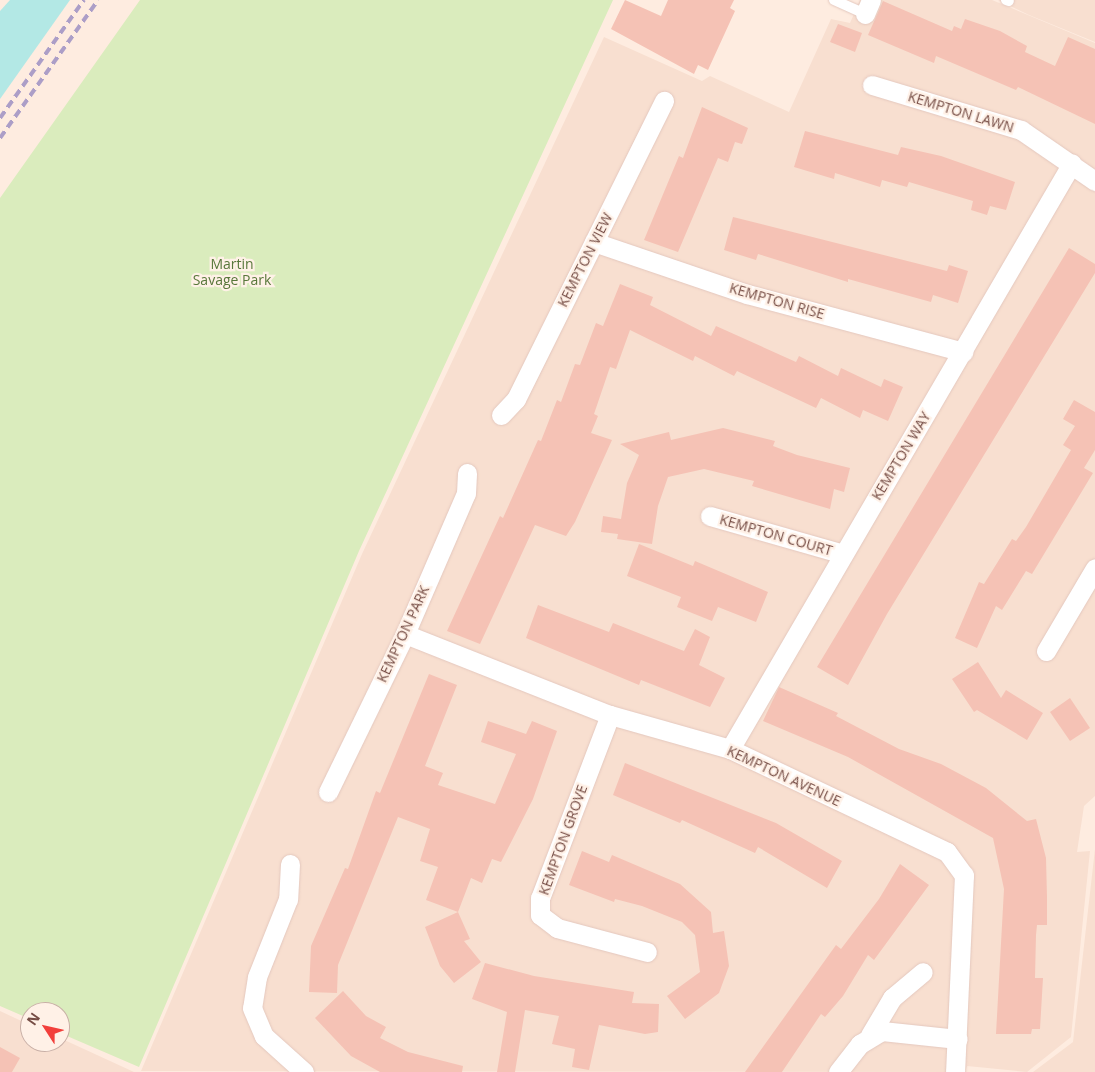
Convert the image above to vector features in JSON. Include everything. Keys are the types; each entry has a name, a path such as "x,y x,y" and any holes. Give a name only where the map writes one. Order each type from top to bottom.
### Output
{"street":[{"name":"KEMPTON LAWN","path":"872,85 1021,130 1072,163 1095,181"},
{"name":"KEMPTON VIEW","path":"501,415 516,399 664,101"},
{"name":"KEMPTON WAY","path":"730,749 1072,163"},
{"name":"KEMPTON RISE","path":"594,242 748,294 963,352"},
{"name":"KEMPTON PARK","path":"328,792 405,634 466,493 467,473"},
{"name":"KEMPTON COURT","path":"710,516 843,554"},
{"path":"1046,651 1095,568"},
{"name":"KEMPTON AVENUE","path":"405,634 610,716 730,749 947,852 957,862 964,875 958,1038 954,1072"},
{"name":"KEMPTON GROVE","path":"610,716 540,898 540,915 557,928 647,952"},
{"path":"290,864 288,898 257,977 252,1008 264,1036 304,1072"},
{"path":"838,1072 870,1035 892,998 923,972"},
{"path":"870,1035 882,1031 958,1038"}],"lane":[{"path":"834,0 868,7"}],"shaded area":[{"path":"860,0 992,0 1095,43 1095,796 1084,806 1077,852 1090,851 1071,1037 1027,1072 967,1066 965,1072 141,1071 362,554 604,37 702,81 710,76 789,112 831,19 850,23"},
{"path":"998,0 1095,0 1095,42 1029,15"},
{"path":"1095,849 1095,1072 1033,1072 1073,1042"},
{"path":"0,1011 20,1020 20,1052 70,1052 70,1043 134,1072 0,1072"}],"green space":[{"name":"Martin Savage Park","path":"140,0 613,0 359,551 139,1067 70,1037 70,1002 20,1002 20,1015 0,1006 0,198"}],"water":[{"path":"10,0 70,0 0,99 0,11"}],"building":[{"path":"625,0 661,16 668,0 734,0 730,8 735,11 708,70 698,65 694,74 611,29"},
{"path":"883,1 952,31 954,26 961,29 965,19 1000,31 1027,46 1025,52 1055,66 1068,37 1095,49 1095,124 1018,87 1016,90 936,56 934,63 868,35"},
{"path":"838,24 862,33 855,52 830,42"},
{"path":"702,107 748,128 742,144 735,142 728,162 718,158 678,252 644,240 679,156 683,158"},
{"path":"805,131 898,155 901,147 941,156 1015,182 1006,210 990,206 987,215 971,210 973,201 909,182 907,187 882,180 880,187 835,173 834,179 794,167"},
{"path":"733,217 947,271 949,265 968,271 958,303 933,295 931,302 848,279 848,282 758,254 756,260 724,250"},
{"path":"1069,248 1095,264 1095,273 887,614 848,685 817,667"},
{"path":"620,284 653,297 650,305 711,336 716,326 796,362 799,356 838,376 841,368 881,387 884,379 903,387 888,421 863,410 860,418 821,398 816,408 737,371 734,376 695,356 693,361 630,330 616,369 610,367 594,414 598,416 591,433 612,440 575,522 566,536 535,525 480,644 447,631 500,516 503,518 538,440 541,441 557,400 561,402 575,364 580,365 596,323 603,326"},
{"path":"1074,400 1095,412 1095,450 1084,468 1093,473 1032,574 1026,571 1002,610 996,606 977,648 955,638 979,582 984,584 1012,539 1016,541 1026,527 1071,450 1063,445 1075,426 1063,419"},
{"path":"723,428 775,441 773,446 797,455 850,468 844,492 834,489 830,509 752,486 754,481 704,469 668,477 658,506 652,544 617,539 618,534 601,532 603,516 621,519 627,483 639,455 620,444 669,432 671,440"},
{"path":"639,544 693,566 695,561 768,592 756,622 718,607 712,621 677,607 681,597 627,576"},
{"path":"538,605 609,632 613,623 684,651 695,629 710,637 699,665 725,678 710,707 641,680 639,685 526,638"},
{"path":"978,662 1001,698 1006,690 1043,713 1027,740 977,710 974,712 952,679"},
{"path":"429,674 457,685 425,766 443,773 438,785 495,804 516,754 481,742 488,721 526,734 532,721 557,731 533,799 501,862 492,859 482,883 471,878 458,912 426,900 438,867 420,861 430,829 398,817 338,965 337,993 309,992 311,946 345,868 348,869 376,791 380,793"},
{"path":"779,687 838,713 836,716 899,749 941,764 986,788 1027,821 1036,819 1046,858 1047,897 1047,925 1037,925 1036,935 1035,978 1043,978 1040,1029 1032,1029 1031,1034 996,1034 1004,889 993,838 848,757 763,721"},
{"path":"1070,698 1090,728 1070,741 1050,712"},
{"path":"625,763 776,823 842,861 827,888 758,847 755,853 682,820 680,823 613,795"},
{"path":"582,851 609,862 612,855 680,884 711,912 713,933 724,931 729,966 719,993 685,1019 667,996 700,972 695,935 682,922 642,906 615,899 614,902 569,885"},
{"path":"900,864 929,885 874,960 868,955 843,996 825,1017 821,1014 782,1072 745,1072 836,945 841,949 879,899"},
{"path":"458,912 470,939 464,941 481,962 454,983 440,966 425,927"},
{"path":"485,963 534,976 634,992 632,1003 659,1004 658,1032 645,1034 599,1025 589,1070 572,1067 575,1049 552,1044 559,1016 525,1010 515,1072 497,1072 507,1012 472,999"},
{"path":"343,991 366,1016 386,1027 380,1038 408,1052 463,1066 462,1072 380,1072 351,1056 315,1018"},
{"path":"0,1047 20,1058 12,1072 0,1072"}],"railway":[{"path":"0,118 84,0"},
{"path":"0,138 98,0"}]}
